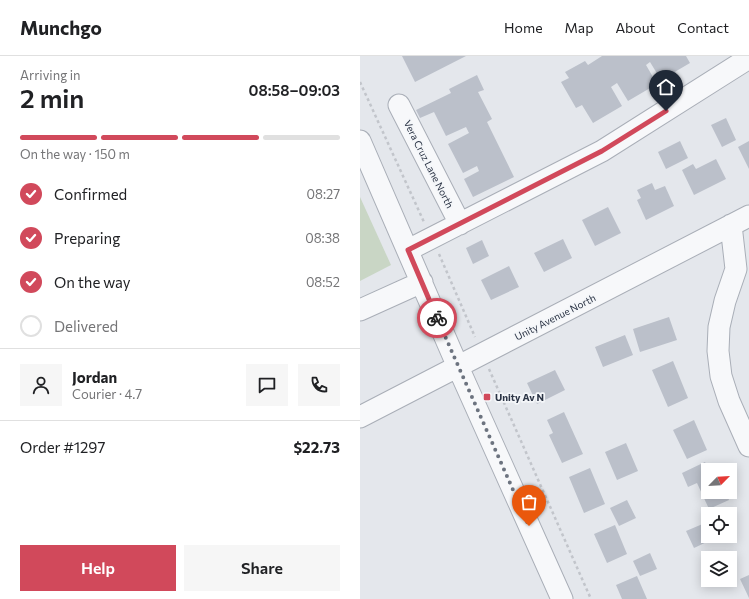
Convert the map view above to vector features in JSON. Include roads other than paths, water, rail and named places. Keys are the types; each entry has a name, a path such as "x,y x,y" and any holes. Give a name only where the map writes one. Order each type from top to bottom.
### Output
{"street":[{"path":"408,250 602,151 749,58"},
{"name":"Vera Cruz Lane North","path":"399,105 460,224"},
{"path":"360,141 458,367 562,599"},
{"path":"740,221 736,269 724,301 719,327 718,351 721,376 729,401 749,446"},
{"name":"Unity Avenue North","path":"360,417 740,221"},
{"path":"360,310 422,282"}],"place":[{"name":"Unity Av N","path":"487,397"}]}
